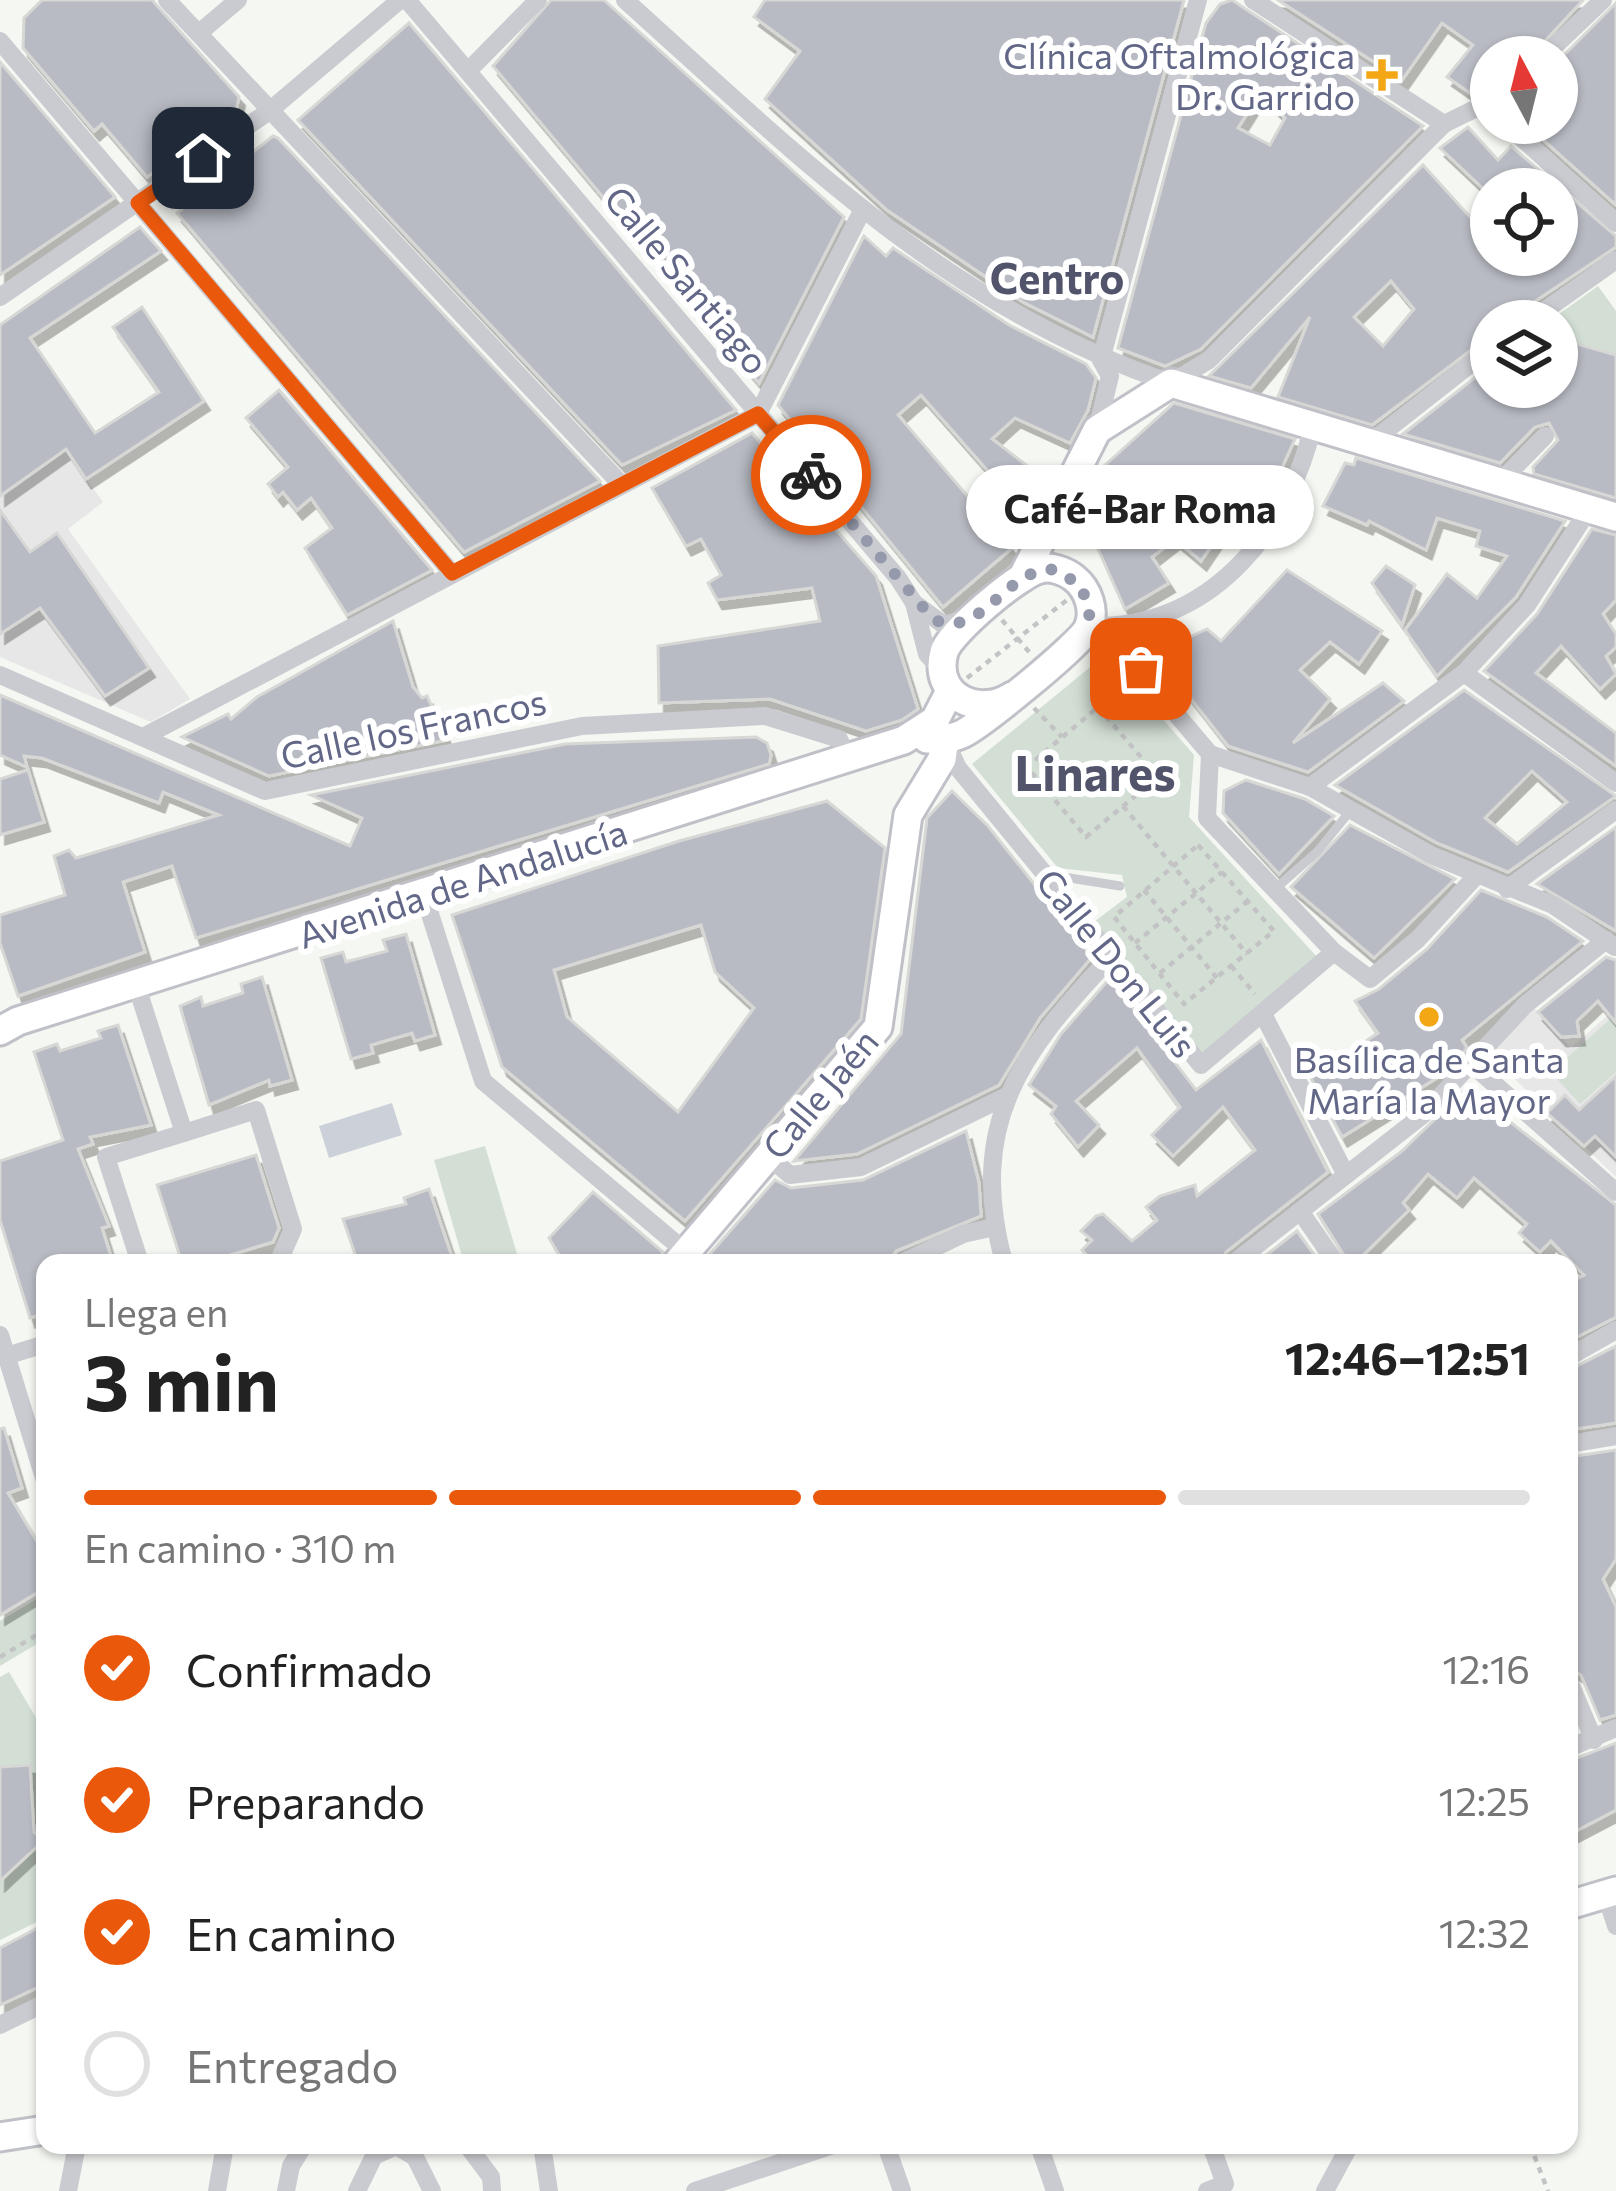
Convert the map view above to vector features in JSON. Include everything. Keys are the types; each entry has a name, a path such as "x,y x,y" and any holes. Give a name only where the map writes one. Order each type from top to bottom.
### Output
{"main road":[{"path":"904,740 935,720 950,687 950,639 988,615 1022,578 1097,430 1172,383 1603,513"},
{"path":"904,740 942,750 1098,624 1085,592 1068,574 1046,568 1022,578"},
{"path":"950,687 980,708 1012,696"},
{"name":"Avenida de Andalucía","path":"6,1024 904,740"},
{"name":"Calle Jaén","path":"684,1254 878,1027 908,815 942,750"},
{"path":"1578,1902 1611,1893"},
{"path":"0,2137 36,2131"}],"street":[{"path":"167,0 620,483"},
{"path":"199,32 238,0"},
{"path":"0,297 268,112 403,0"},
{"name":"Calle Santiago","path":"403,0 469,70 898,578 914,603 927,654 950,687"},
{"path":"469,70 538,0"},
{"path":"626,0 862,213 936,266 1102,360 1172,383 1209,359 1444,124 1470,114"},
{"path":"1097,430 1110,376 1102,360 1198,0"},
{"path":"1253,0 1444,124"},
{"path":"1565,36 1603,0"},
{"path":"0,41 452,573"},
{"path":"1528,144 1616,223"},
{"path":"145,736 758,414 862,213"},
{"path":"1560,300 1616,260"},
{"path":"1370,443 1470,365"},
{"path":"1098,624 1150,620 1175,609 1239,565 1284,512 1312,425"},
{"path":"1501,481 1545,436"},
{"path":"1310,787 1464,673 1603,513"},
{"path":"914,603 944,625 988,615"},
{"path":"1098,624 1210,754 1310,787 1477,875 1553,905 1611,944 1525,1005 1474,1066 1245,1254"},
{"path":"1464,673 1616,783"},
{"name":"Calle los Francos","path":"0,675 265,791 582,726 652,722 765,716 839,739 847,758"},
{"path":"942,750 950,687"},
{"name":"Calle Don Luis","path":"942,750 1201,1065 1334,952"},
{"path":"1210,754 1207,818 1334,952 1370,980 1418,939 1477,875"},
{"path":"1508,889 1616,810"},
{"path":"424,895 483,1081 677,1254"},
{"path":"1002,1254 995,1227 991,1150 1010,1095 1047,1029 1111,957"},
{"path":"136,984 184,1133"},
{"path":"1266,1013 1346,1175"},
{"path":"1474,1066 1616,1192"},
{"path":"767,1155 790,1175 861,1167 1010,1095"},
{"path":"137,1254 106,1157 256,1111 292,1228 282,1254"},
{"path":"1300,1211 1330,1254"},
{"path":"921,1254 963,1234 995,1227"},
{"path":"1578,1352 1616,1330"},
{"path":"0,1335 5,1366 36,1453"},
{"path":"5,1366 36,1349"},
{"path":"1578,1442 1616,1436"},
{"path":"1578,1702 1594,1740"},
{"path":"1578,1745 1616,1728"},
{"path":"1611,1893 1616,1926"},
{"path":"0,2025 36,2007"},
{"path":"68,2191 75,2154"},
{"path":"217,2191 223,2154"},
{"path":"286,2191 298,2154"},
{"path":"357,2191 371,2159 379,2154"},
{"path":"413,2154 432,2191"},
{"path":"474,2154 491,2177 492,2191"},
{"path":"543,2154 549,2191"},
{"path":"695,2191 806,2154"},
{"path":"889,2154 902,2191"},
{"path":"1042,2154 1055,2191"},
{"path":"1212,2154 1216,2188"},
{"path":"1324,2191 1345,2154"}],"lane":[{"path":"1273,890 1317,852 1351,810"},
{"path":"1046,873 1120,886"}],"path":[{"path":"950,687 1071,596"},
{"path":"988,615 1037,662"},
{"path":"1098,706 1158,777 1086,837 1027,766 1062,737 1098,706"},
{"path":"1037,711 1062,737"},
{"path":"1123,806 1246,954"},
{"path":"1198,845 1274,931 1184,1004 1114,916 1173,867 1198,845"},
{"path":"1135,943 1222,872"},
{"path":"1144,890 1217,978"},
{"path":"1160,973 1248,901"},
{"path":"1231,966 1266,1013"},
{"path":"0,1657 36,1635"},
{"path":"1534,2154 1548,2191"}],"shaded area":[{"path":"1598,286 1616,311 1616,363 1613,354 1578,344 1578,300"},
{"path":"0,361 103,502 68,529 190,699 151,722 0,657"},
{"path":"1106,654 1194,755 1189,817 1318,958 1202,1055 1091,924 1127,897 1122,875 1058,868 972,764"},
{"path":"1534,1008 1571,1048 1616,1008 1616,1177 1491,1056"},
{"path":"1616,1014 1616,1072 1580,1104 1551,1072"},
{"path":"392,1103 402,1135 329,1158 319,1126"},
{"path":"485,1146 517,1254 461,1254 434,1160"},
{"path":"36,1599 36,1644 0,1666 0,1621"},
{"path":"9,1672 36,1718 36,1922 0,1940 0,1677"}],"building":[{"path":"42,0 152,0 239,97 235,115 147,177 102,124 94,131 23,48 24,18"},
{"path":"551,0 604,0 844,217 759,383 493,66"},
{"path":"765,0 1184,0 1093,337 1023,302 887,210 765,99 800,51 754,17"},
{"path":"1232,0 1423,126 1201,349 1165,366 1118,348 1206,23 1220,4","holes":["1260,93 1285,118 1270,145 1238,128"]},
{"path":"1278,0 1583,0 1550,36 1470,36 1470,43 1442,23 1402,80"},
{"path":"1616,3 1616,205 1548,144 1578,144 1578,41"},
{"path":"409,23 736,410 622,465 298,120"},
{"path":"1470,49 1470,93 1447,77"},
{"path":"0,62 115,197 0,275"},
{"path":"1468,127 1470,144 1483,144 1498,160 1511,146 1537,168 1470,168 1470,176 1440,148"},
{"path":"273,136 600,481 464,552 177,213"},
{"path":"1423,165 1470,217 1470,276 1573,276 1537,300 1470,300 1470,351 1372,425 1278,397 1310,317 1251,388 1209,376","holes":["1391,281 1414,309 1383,346 1354,317"]},
{"path":"1578,203 1616,236 1616,247 1578,272"},
{"path":"140,227 161,251 30,338 95,433 159,392 113,327 142,307 204,401 86,479 66,449 0,496 0,325"},
{"path":"864,236 886,256 893,248 1009,325 1086,364 1096,378 1088,410 1070,443 1015,418 992,439 1050,483 1035,512 1025,513 921,395 898,415 1012,548 943,607 778,405"},
{"path":"1578,344 1616,355 1616,498 1534,474 1533,467 1558,440 1549,423 1535,427 1500,463 1403,434 1470,381 1470,408 1578,408"},
{"path":"279,390 432,570 347,615 305,548 332,528 311,498 297,510 283,492 278,497 268,484 288,467 246,418"},
{"path":"1174,403 1295,439 1258,520 1237,508 1201,561 1175,539 1152,557 1169,583 1125,609 1081,511 1094,475"},
{"path":"752,433 876,576 918,709 902,720 866,731 770,699 659,703 658,646 820,621 812,588 717,600 708,583 721,575 701,539 686,546 652,488"},
{"path":"1356,458 1565,521 1516,597 1437,676 1405,630 1447,574 1477,598 1507,556 1476,546 1480,531 1437,518 1426,550 1369,521 1367,525 1323,506 1345,463 1354,465"},
{"path":"0,510 30,552 57,533 149,668 105,696 40,608 0,634"},
{"path":"1592,529 1616,535 1616,600 1603,614 1616,634 1616,647 1606,656 1616,674 1600,689 1561,646 1536,673 1616,733 1616,766 1484,671 1537,614"},
{"path":"1386,566 1415,585 1402,625 1372,583"},
{"path":"1287,570 1382,631 1359,664 1330,642 1300,670 1330,699 1293,743 1383,683 1404,701 1308,772 1228,746 1155,653 1207,629 1221,641"},
{"path":"393,621 413,687 422,698 427,696 447,740 269,776 182,737 228,714 231,719 257,697"},
{"path":"1464,690 1616,796 1508,872 1437,843 1335,785","holes":["1532,771 1567,802 1517,844 1485,818"]},
{"path":"0,695 350,846 362,818 311,795 565,744 756,737 767,743 771,755 769,764 196,938 172,866 123,882 145,952 18,996 0,943 0,915 65,895 54,856 69,850 76,858 219,815 163,792 159,803 42,758 24,756 27,767 0,755"},
{"path":"28,770 44,822 0,835 0,779"},
{"path":"1246,780 1305,799 1334,816 1279,874 1223,813 1224,791"},
{"path":"952,791 988,826 1092,957 1040,1018 999,1085 857,1154 794,1161 901,1034 927,818"},
{"path":"827,801 885,848 861,1019 685,1221 502,1067 452,915 679,841","holes":["701,925 715,972 754,1008 678,1112 567,1017 554,970"]},
{"path":"1350,825 1455,879 1374,958 1291,887"},
{"path":"1616,827 1616,931 1537,884"},
{"name":"Basílica de Santa María la Mayor","path":"1481,890 1547,917 1583,941 1462,1040 1467,1048 1443,1074 1342,1137 1311,1078 1378,1033 1355,1001 1379,989 1427,949"},
{"path":"406,934 435,1035 415,1041 412,1033 371,1045 373,1053 351,1059 321,958 343,952 346,962 387,951 383,940"},
{"path":"1606,957 1616,960 1616,1023 1598,1001 1577,1021 1579,1036 1561,1037 1538,1012"},
{"path":"262,977 292,1080 270,1086 269,1080 209,1105 180,1006 201,997 203,1006 243,993 241,984"},
{"path":"1110,978 1196,1090 1261,1040 1328,1172 1225,1254 1086,1254 1082,1250 1092,1240 1081,1231 1096,1216 1103,1214 1132,1241 1157,1220 1146,1207 1160,1196 1195,1185 1197,1196 1255,1150 1223,1107 1173,1156 1152,1135 1180,1107 1137,1048 1076,1101 1099,1125 1078,1147 1051,1114 1056,1106 1029,1085 1061,1034"},
{"path":"118,1025 151,1125 90,1137 93,1144 78,1149 109,1226 102,1228 110,1254 36,1254 36,1316 30,1318 0,1220 0,1161 63,1140 34,1052 57,1044 60,1051 101,1038 98,1031"},
{"path":"1616,1076 1616,1157 1595,1136 1584,1146 1547,1113 1565,1095 1579,1110"},
{"path":"1467,1088 1616,1205 1616,1317 1578,1336 1578,1278 1584,1275 1578,1269 1578,1254 1564,1254 1551,1241 1540,1252 1519,1233 1527,1224 1474,1178 1457,1198 1428,1174 1403,1203 1409,1210 1364,1254 1343,1254 1318,1214 1402,1151"},
{"path":"966,1131 979,1183 981,1216 894,1254 710,1254 775,1180 791,1188 863,1180"},
{"path":"256,1155 279,1228 273,1242 234,1254 179,1254 157,1185"},
{"path":"429,1189 451,1254 355,1254 343,1219 406,1204 404,1198"},
{"path":"593,1192 663,1252 559,1254 549,1238"},
{"path":"1297,1231 1314,1254 1268,1254"},
{"path":"1616,1346 1616,1423 1578,1429 1578,1365"},
{"path":"4,1428 22,1488 8,1493 36,1540 36,1593 0,1615 0,1429"},
{"path":"1616,1450 1616,1559 1603,1579 1616,1607 1616,1715 1600,1720 1578,1673 1578,1456"},
{"path":"1616,1743 1616,1810 1578,1830 1578,1758"},
{"path":"30,1765 36,1848 0,1881 0,1767"},
{"path":"36,1929 36,1988 0,2005 0,1948"}],"way so far":[{"path":"811,475 914,603 933,619 955,624 977,614 1031,572 1057,570 1082,587 1091,622 1105,626 1141,669"}],"place":[{"name":"Clínica Oftalmológica Dr. Garrido","path":"1382,75"},
{"name":"Café-Bar Roma","path":"1141,669"},
{"name":"Basílica de Santa María la Mayor","path":"1429,1017"}],"district":[{"name":"Centro","path":"1057,277"},
{"name":"Linares","path":"1095,771"}],"route":[{"path":"203,158 138,203 452,573 758,414 811,475"}]}
